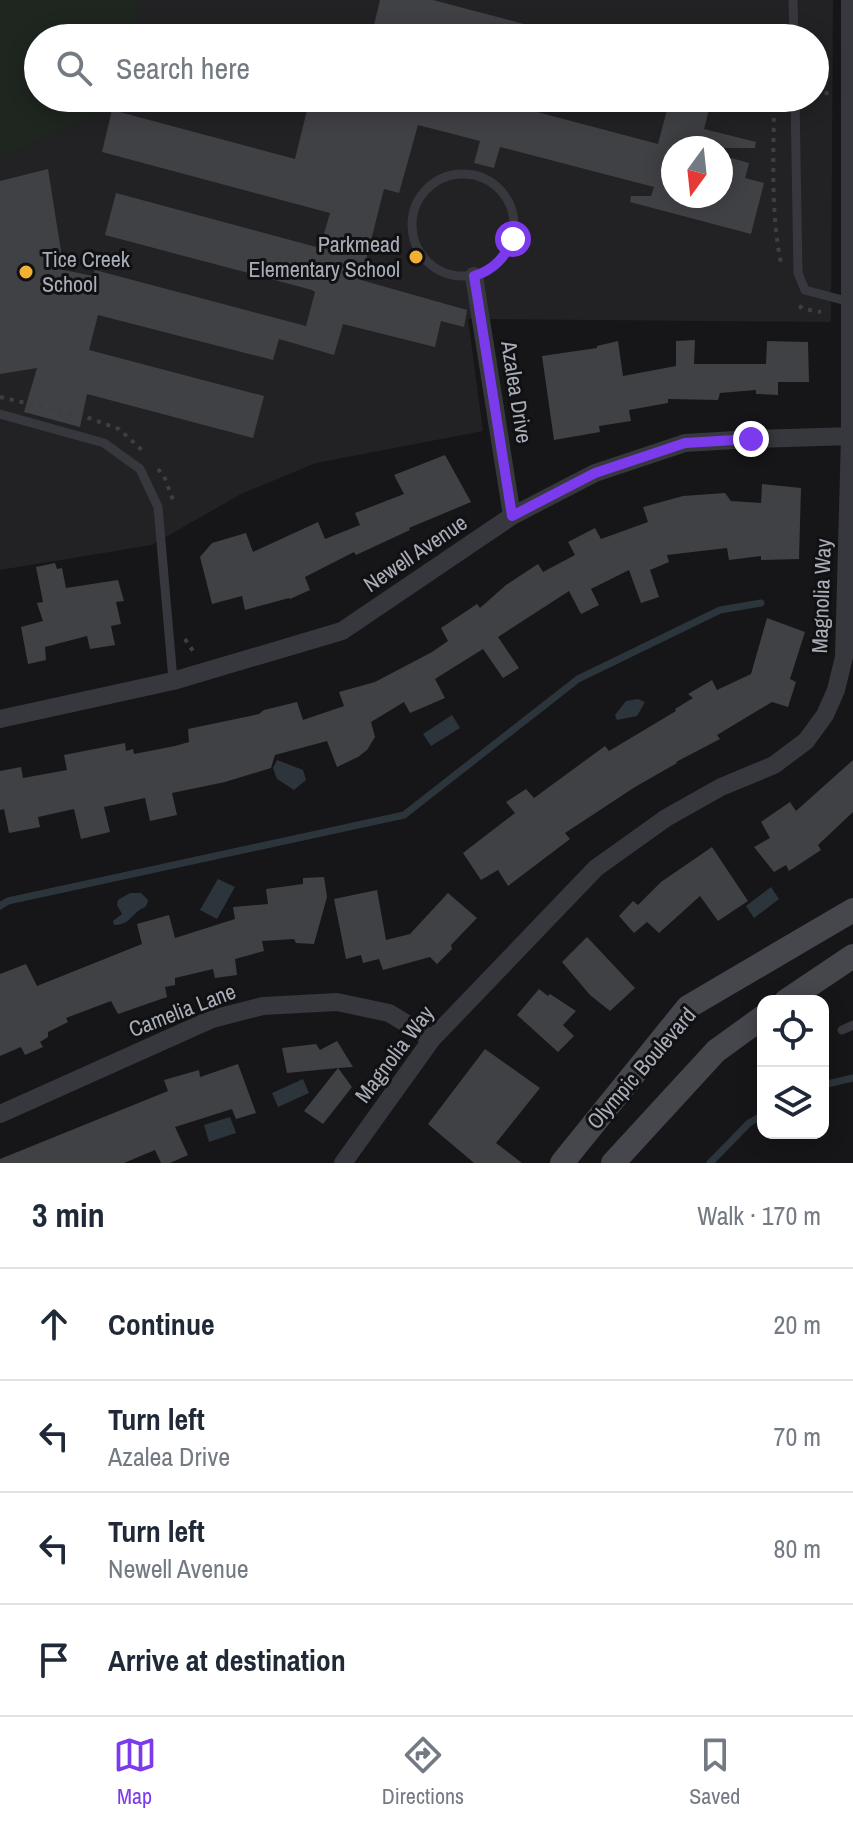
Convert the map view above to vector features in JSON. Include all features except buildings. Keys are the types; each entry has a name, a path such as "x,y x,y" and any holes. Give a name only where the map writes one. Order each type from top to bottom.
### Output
{"main road":[{"name":"Olympic Boulevard","path":"562,1163 688,1007 853,910"},
{"path":"795,995 853,956"},
{"name":"Olympic Boulevard","path":"613,1163 716,1051 757,1021"}],"street":[{"name":"Magnolia Way","path":"343,1163 432,1039 596,868 666,818 721,787 774,765 806,741 825,715 836,690 844,657 851,436 850,0"},
{"name":"Azalea Drive","path":"474,276 512,516"},
{"name":"Newell Avenue","path":"0,719 173,681 342,631 512,516 595,473 685,443 851,436"},
{"name":"Camelia Lane","path":"0,1114 212,1019 263,1006 337,1002 389,1013 432,1039"}],"lane":[{"path":"793,0 794,24"},
{"path":"795,112 798,273 805,290 850,302"},
{"path":"459,174 476,175 491,182 511,206 515,223 507,254 496,265 474,276 457,277 432,266 420,254 413,237 412,219 422,195 442,178 459,174"},
{"path":"0,414 104,443 140,469 158,507 173,681"},
{"path":"842,1030 853,1025"}],"shaded area":[{"name":"Parkmead Elementary School","path":"0,0 833,0 831,322 468,319 483,431 316,463 241,494 152,545 0,570"},
{"path":"0,0 139,0 133,24 24,24 24,112 99,112 0,157"},
{"path":"638,699 645,702 637,716 617,720 615,715 626,701"},
{"path":"452,715 460,728 431,746 423,734"},
{"path":"277,760 303,770 306,780 294,790 277,779 273,768"},
{"path":"218,879 235,887 217,919 200,910"},
{"path":"771,887 779,899 754,918 746,906"},
{"path":"130,893 141,893 148,900 146,906 126,922 114,925 113,921 122,914 118,900"},
{"path":"303,1079 309,1093 278,1107 272,1093"},
{"path":"230,1117 236,1133 209,1142 204,1125"}],"waterway":[{"path":"0,906 8,901 404,815 578,679 720,610 761,603"},
{"path":"829,1084 853,1078"},
{"path":"710,1163 757,1118"}],"place":[{"name":"Parkmead Elementary School","path":"416,257"},
{"name":"Tice Creek School","path":"26,272"}],"route":[{"path":"513,239 507,254 496,265 474,276 512,516 595,473 685,443 751,439"}]}
